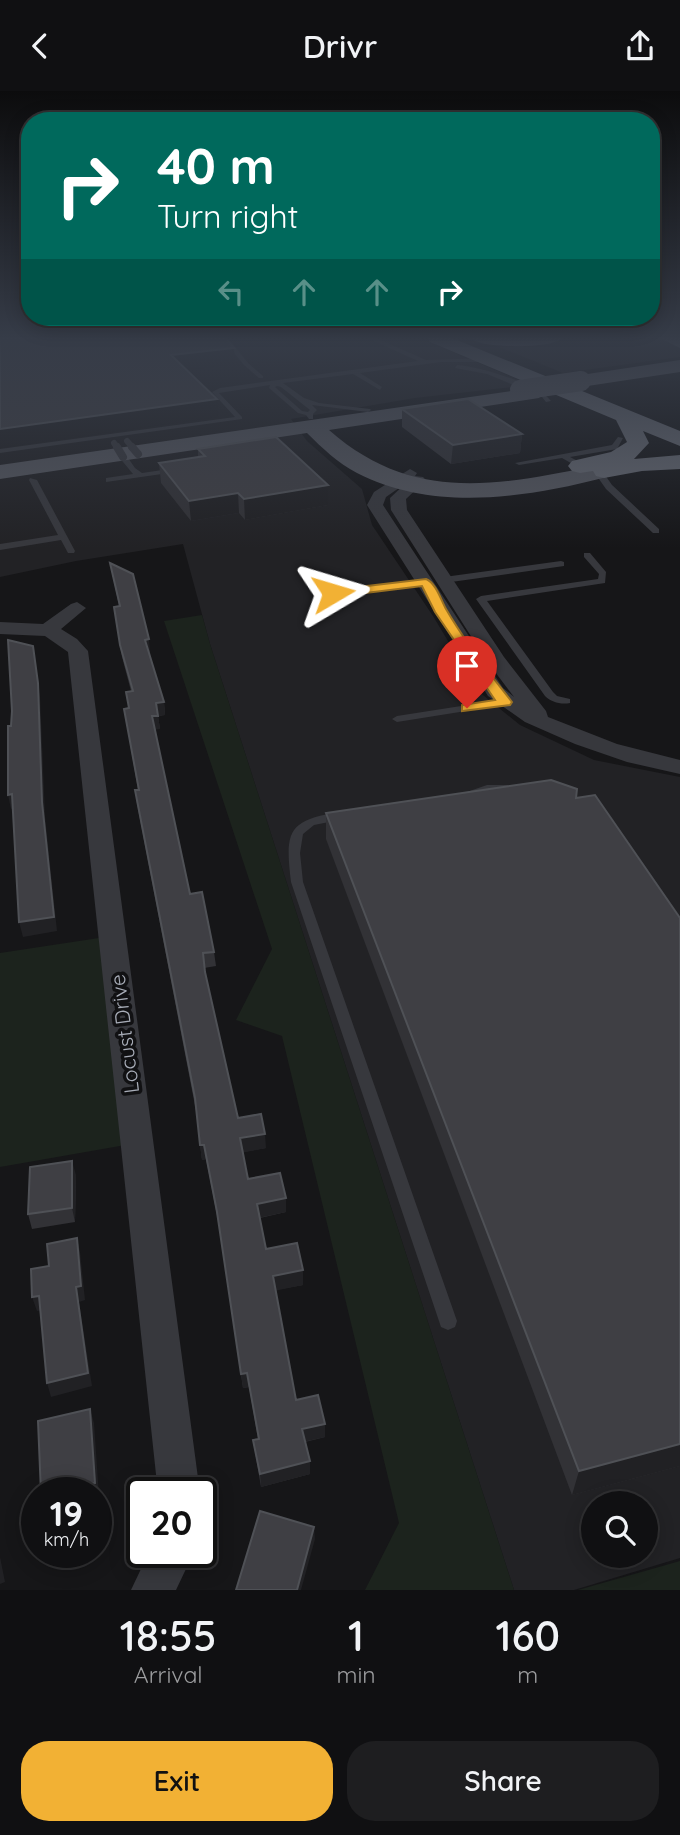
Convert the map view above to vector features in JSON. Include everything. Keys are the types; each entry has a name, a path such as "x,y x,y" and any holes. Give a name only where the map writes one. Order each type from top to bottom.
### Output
{"highway":[{"path":"596,408 627,422 680,439"},
{"path":"604,408 627,422 680,429"},
{"path":"627,422 680,422"},
{"path":"584,472 634,449 638,443 637,438 627,422"},
{"path":"584,472 642,464 680,463"}],"main road":[{"path":"0,472 103,447 328,433 372,414 424,408"},
{"path":"0,465 103,447 253,434 302,436 349,431 372,414"},
{"path":"328,433 412,478 474,492 510,489 584,472"},
{"path":"328,433 374,503"}],"street":[{"path":"412,478 379,495 374,503 534,711 550,725"},
{"path":"412,478 397,498 399,510 435,581 441,612 495,692 506,702 550,725 618,752 680,767"},
{"path":"0,628 46,631 77,608"},
{"name":"Locust Drive","path":"46,631 63,637 78,651 177,1477"},
{"path":"153,1590 164,1568"}],"lane":[{"path":"0,451 103,447 125,438 240,418 230,408"},
{"path":"295,408 328,433"},
{"path":"311,408 328,433"},
{"path":"336,408 372,414"},
{"path":"125,438 141,464"},
{"path":"103,447 124,457 132,470 141,464"},
{"path":"109,480 141,464 176,470"},
{"path":"522,466 584,472 656,531"},
{"path":"33,480 71,551"},
{"path":"0,547 63,537"},
{"path":"566,701 554,699 549,694 481,599 602,581 603,574 587,555"},
{"path":"333,593 561,564"},
{"path":"522,570 539,591"},
{"path":"397,719 506,702"},
{"path":"450,800 487,788 526,787"},
{"path":"357,814 318,818 298,830 293,840 297,882 448,1321"}],"shaded area":[{"path":"0,408 356,408 291,419 307,441 362,489 372,525 433,616 478,691 520,725 594,760 680,777 680,1558 658,1565 658,1491 581,1491 581,1568 647,1568 574,1590 514,1590 210,644 183,544 76,561 0,577"},
{"path":"202,615 514,1590 365,1590 399,1523 282,1036 236,1020 272,949 164,621"},
{"path":"112,936 137,1143 0,1167 0,953"},
{"path":"680,1561 680,1590 578,1590 658,1568"}],"building":[{"path":"0,408 152,408 0,429"},
{"path":"482,408 522,434 453,445 402,409"},
{"path":"276,437 328,485 244,499 238,493 189,501 159,463 205,456 198,449"},
{"path":"110,563 133,574 149,639 145,640 164,702 156,703 158,716 152,716 190,894 202,892 214,952 203,953 205,972 238,1118 261,1114 265,1134 240,1138 248,1179 280,1173 286,1198 257,1204 266,1249 297,1243 303,1270 273,1276 296,1400 318,1395 325,1424 302,1429 310,1461 260,1474 253,1440 259,1439 247,1373 241,1374 217,1212 204,1145 200,1145 195,1098 135,790 139,790 124,709 129,708 126,692 133,691 120,645 114,607 120,606"},
{"path":"8,640 33,646 38,683 42,802 54,917 19,922 12,794 8,795 8,726 11,726 12,711"},
{"path":"551,780 577,789 576,798 595,795 680,918 680,1444 579,1471 326,813"},
{"path":"72,1161 72,1208 28,1214 30,1167"},
{"path":"77,1238 81,1286 76,1287 88,1373 47,1383 39,1296 32,1297 31,1269 49,1266 47,1244"},
{"path":"90,1409 95,1477 40,1477 38,1421"},
{"path":"260,1511 314,1527 297,1590 236,1590"}],"route":[{"path":"333,593 426,582 441,612 495,692 506,702 467,708"}]}
